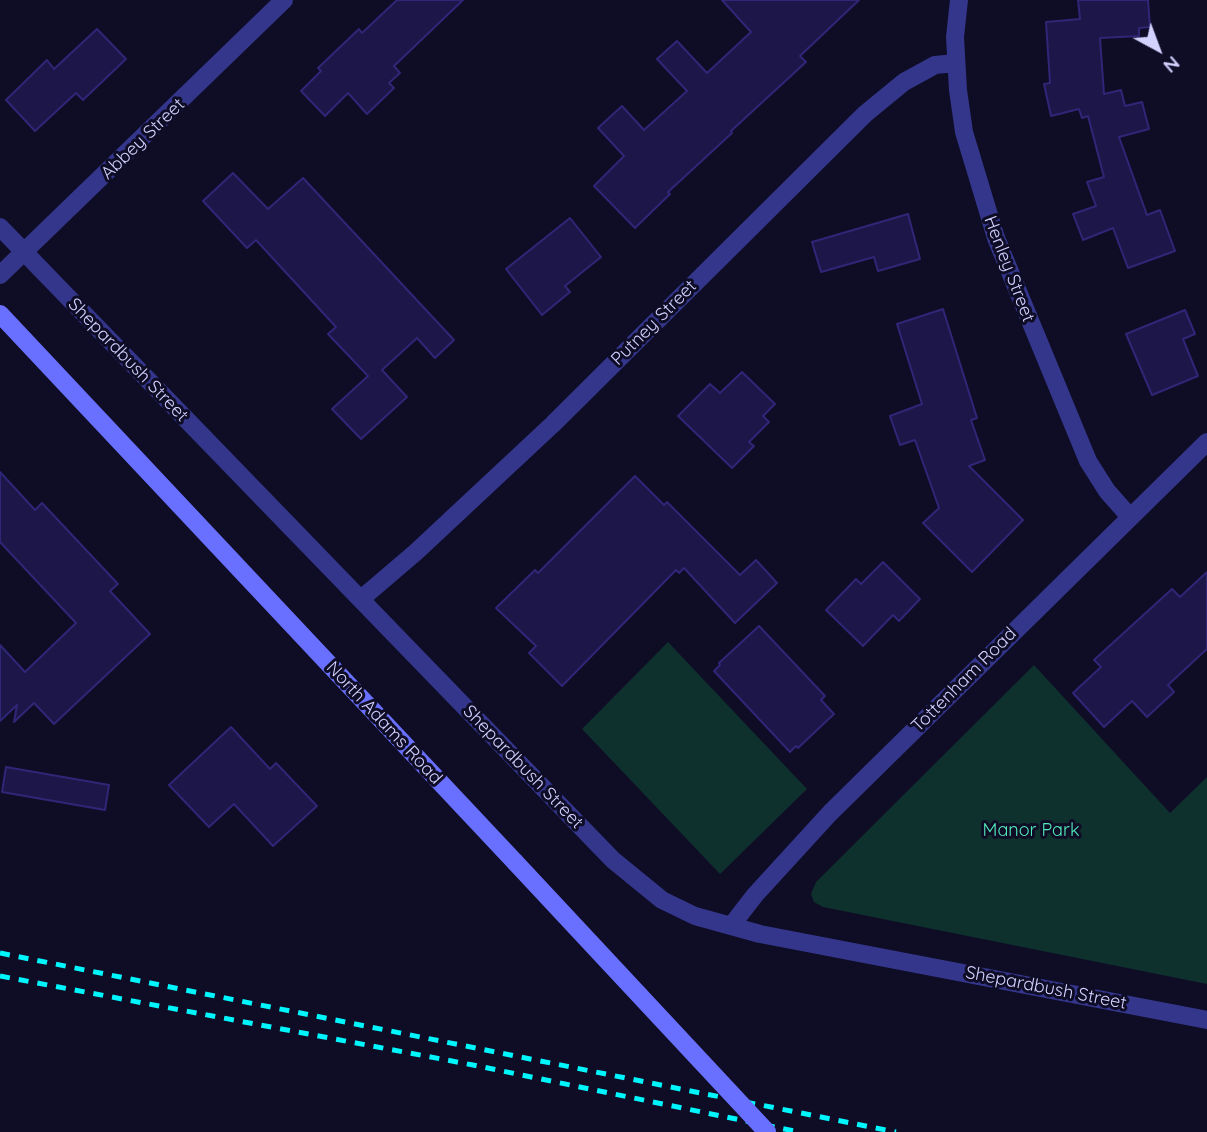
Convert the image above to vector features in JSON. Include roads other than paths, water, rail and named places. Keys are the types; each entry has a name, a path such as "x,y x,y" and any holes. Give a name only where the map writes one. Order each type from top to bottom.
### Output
{"main road":[{"name":"North Adams Road","path":"0,314 767,1132"}],"street":[{"name":"Abbey Street","path":"0,275 284,0"},
{"name":"Henley Street","path":"959,0 955,63 964,132 996,239 1088,461 1107,491 1130,517"},
{"name":"Putney Street","path":"361,599 416,552 553,424 865,114 904,82 935,65 955,63"},
{"name":"Shepardbush Street","path":"0,226 613,860 638,882 678,909 761,934 1207,1020"},
{"name":"Tottenham Road","path":"731,926 755,895 830,813 1207,442"}],"railway":[{"path":"0,953 896,1132"},
{"path":"0,976 473,1065 799,1132"}],"park label":[{"name":"Manor Park","path":"1031,831"}]}
